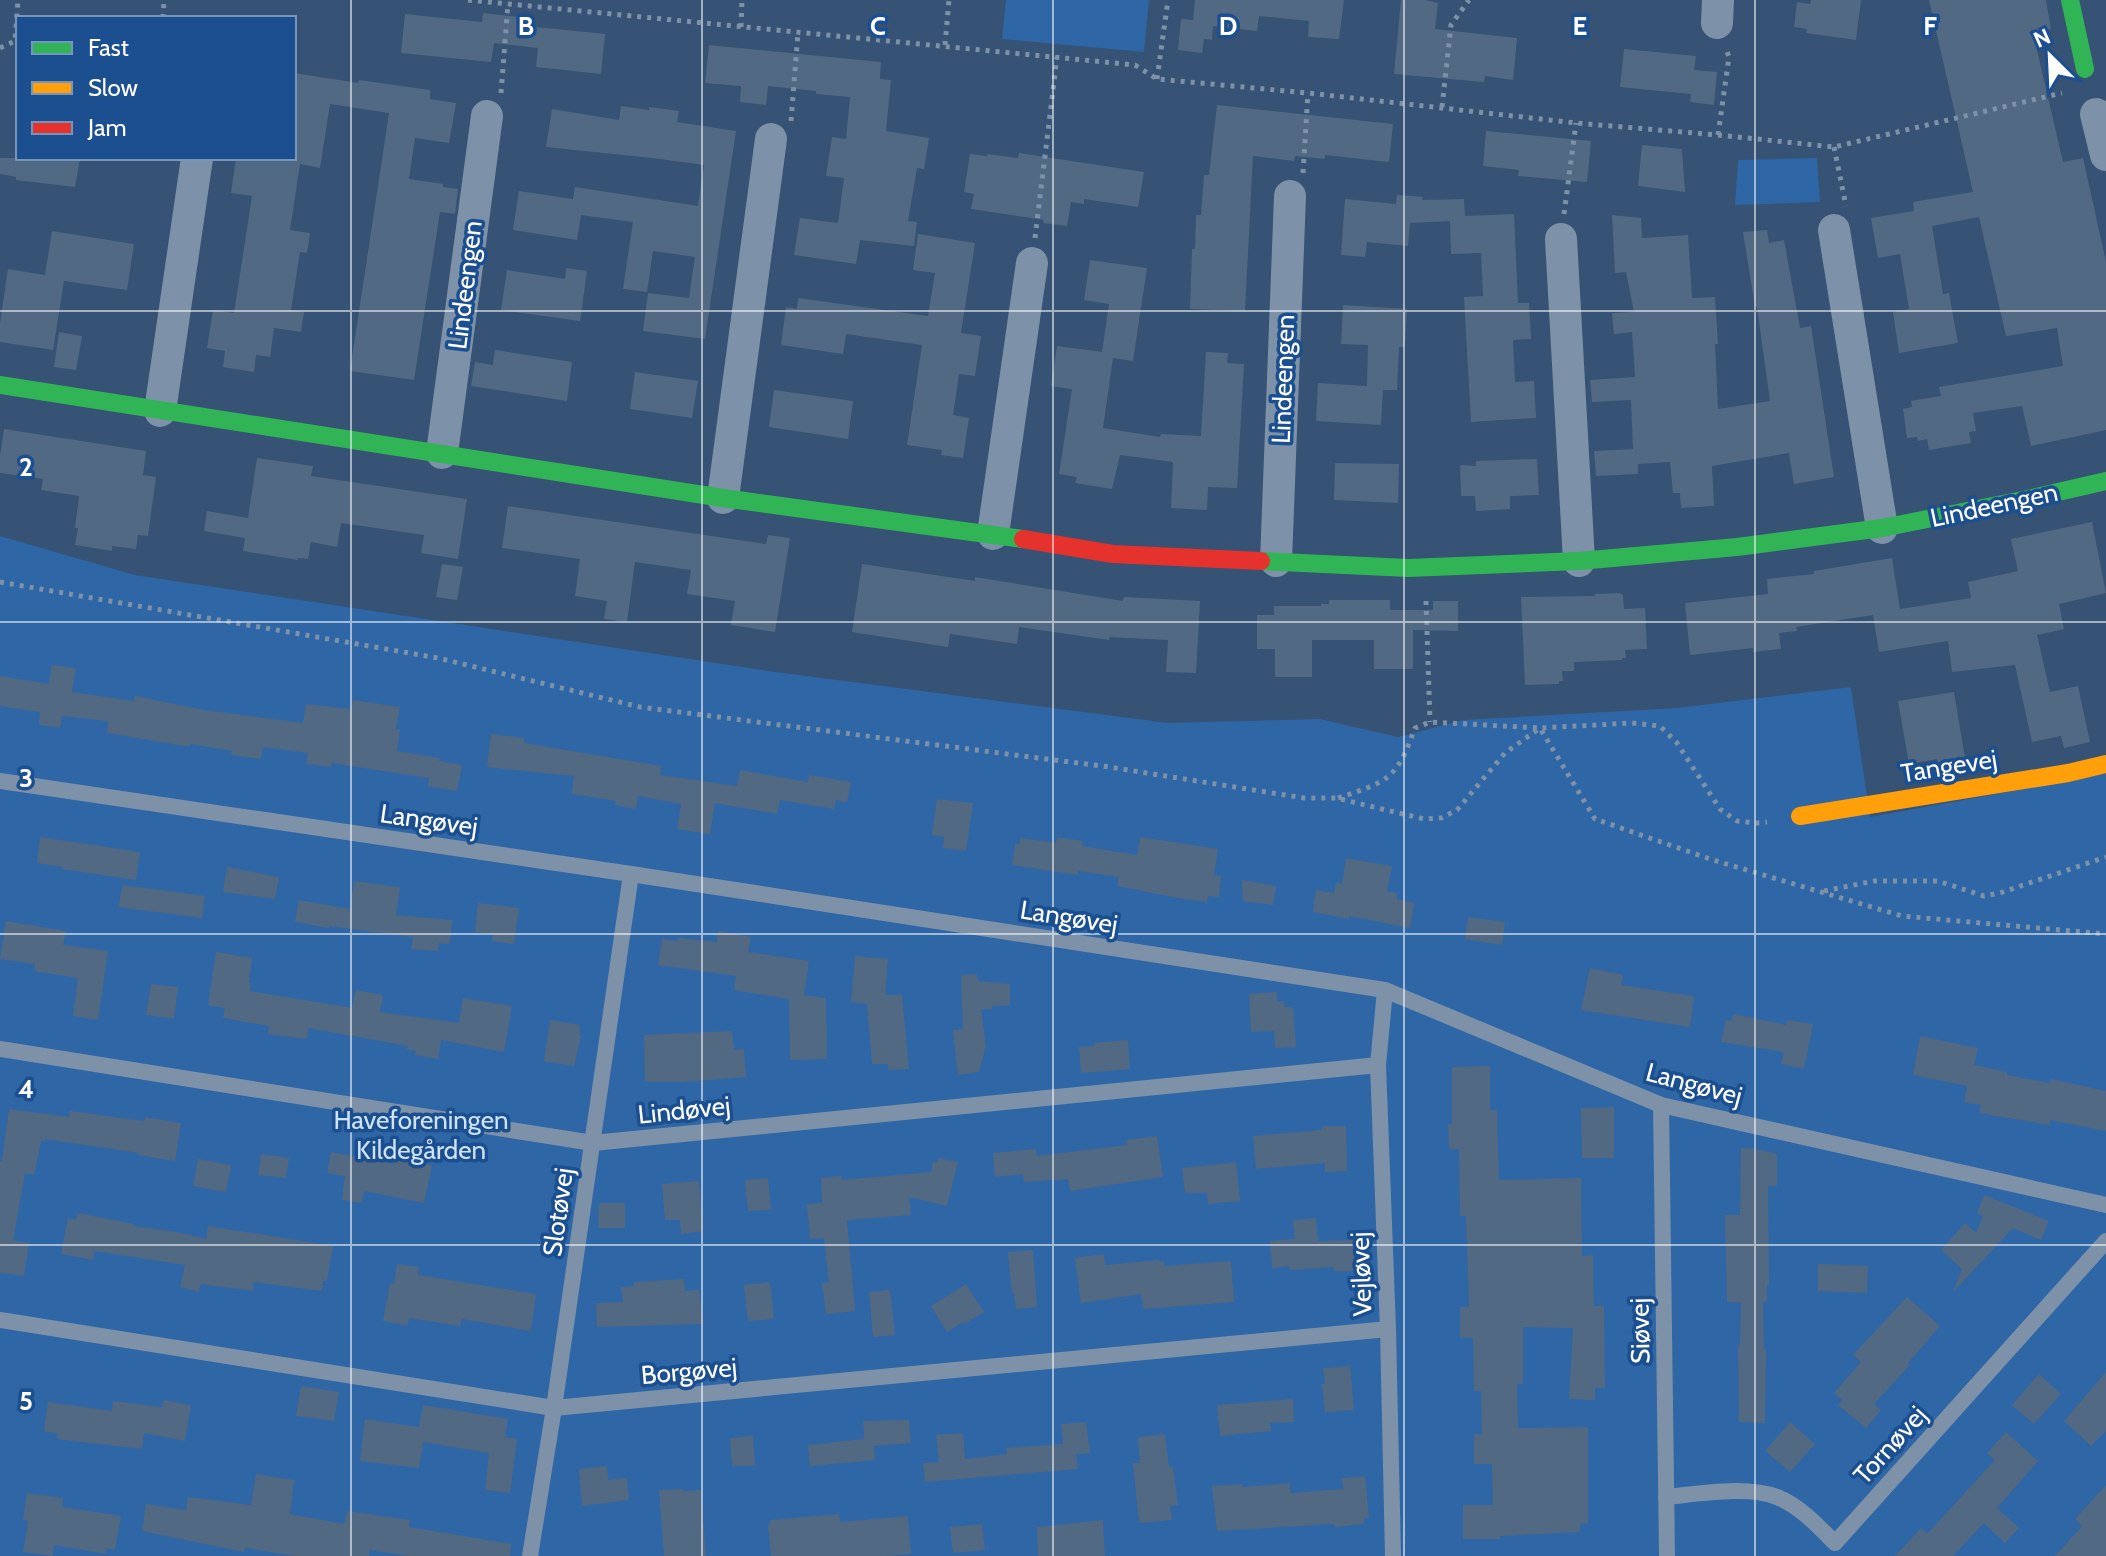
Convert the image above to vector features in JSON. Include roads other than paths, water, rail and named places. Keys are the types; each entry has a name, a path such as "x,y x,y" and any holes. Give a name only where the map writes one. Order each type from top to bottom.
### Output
{"street":[{"path":"2070,0 2085,69"},
{"path":"2096,114 2106,155"},
{"name":"Lindeengen","path":"442,453 487,116"},
{"path":"723,498 771,139"},
{"path":"160,411 197,160"},
{"name":"Lindeengen","path":"1276,561 1290,196"},
{"path":"1834,230 1882,528"},
{"path":"1561,239 1579,561"},
{"path":"993,534 1032,263"},
{"name":"Lindeengen","path":"0,385 723,498 993,534 1113,554 1408,568 1579,561 1737,547 1882,528 2106,481"},
{"name":"Tangevej","path":"1800,816 2106,764"}],"lane":[{"name":"Langøvej","path":"0,781 1385,990 1661,1105 2106,1205"},
{"name":"Slotøvej","path":"530,1556 631,874"},
{"name":"Vejløvej","path":"1385,990 1378,1065 1393,1556"},
{"name":"Lindøvej","path":"0,1049 593,1143 1378,1065"},
{"name":"Siøvej","path":"1661,1105 1667,1556"},
{"name":"Tornøvej","path":"1666,1497 1739,1490 1776,1496 1803,1512 1835,1543 2106,1241"},
{"name":"Borgøvej","path":"0,1320 554,1408 1388,1329"}],"park label":[{"name":"Haveforeningen Kildegården","path":"421,1135"}]}
